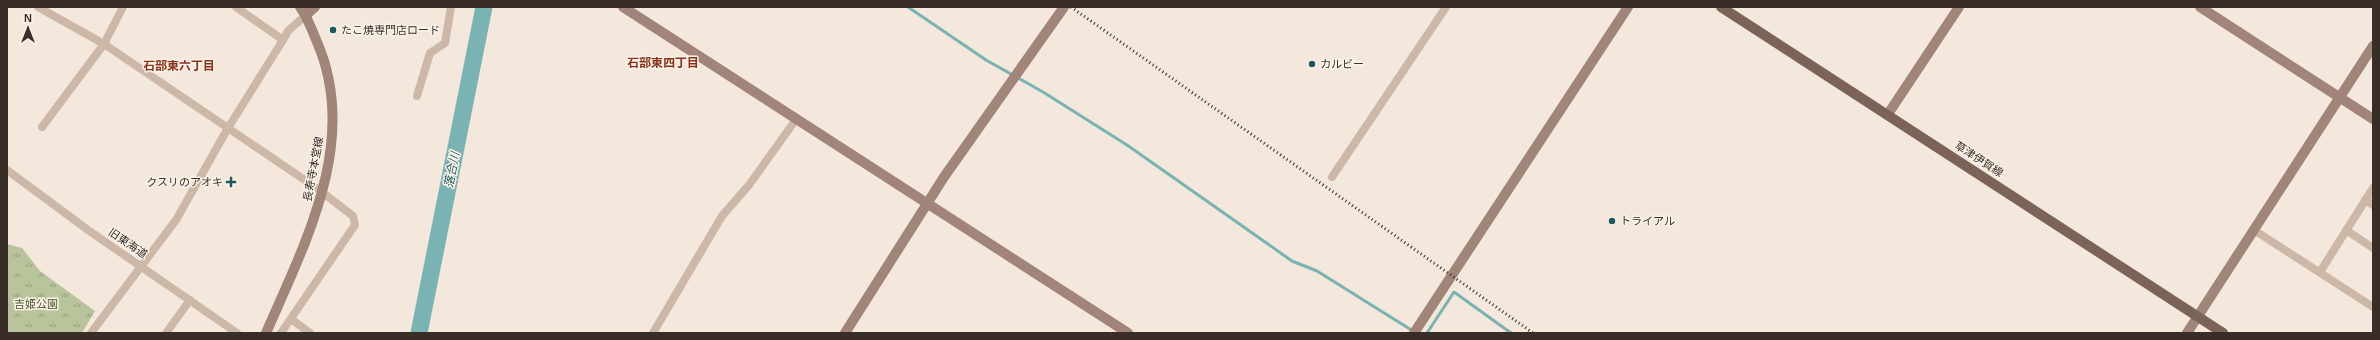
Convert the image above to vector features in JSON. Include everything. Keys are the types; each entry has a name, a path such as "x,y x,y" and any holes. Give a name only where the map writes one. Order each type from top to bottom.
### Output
{"main road":[{"name":"草津伊賀線","path":"1721,7 1888,114 2223,333"}],"street":[{"path":"38,7 104,44 323,193 353,216 355,225 281,333"},
{"path":"42,127 104,44 123,7"},
{"path":"236,7 283,40"},
{"path":"91,333 176,220 228,128 288,32 303,11 314,7"},
{"path":"417,96 430,53 445,43 451,7"},
{"path":"623,7 1128,333"},
{"path":"845,333 926,204 1064,7"},
{"path":"1332,177 1446,7"},
{"path":"1414,333 1628,7"},
{"path":"1888,114 1959,7"},
{"path":"2200,7 2373,119"},
{"name":"長寿寺本堂線","path":"266,333 313,222 323,193 333,129 332,102 326,62 303,11"},
{"path":"2187,333 2373,46"},
{"path":"653,333 722,216 749,185 797,118"},
{"name":"旧東海道","path":"7,170 88,230 141,265 237,333"},
{"path":"2320,272 2373,188"},
{"path":"2365,200 2373,205"},
{"path":"2254,230 2373,307"},
{"path":"2346,230 2373,248"},
{"path":"166,333 190,300"},
{"path":"291,319 310,333"}],"green space":[{"name":"吉姫公園","path":"7,244 22,248 40,271 95,311 82,333 7,333"}],"waterway":[{"name":"落合川","path":"419,333 484,7"},
{"path":"908,7 986,60 1043,92 1127,145 1292,261 1317,271 1413,331"},
{"path":"1427,333 1454,292 1511,333"}],"railway":[{"path":"1071,7 1533,333"}],"place":[{"name":"たこ焼専門店ロード","path":"333,30"},
{"name":"カルビー","path":"1312,64"},
{"name":"クスリのアオキ","path":"231,182"},
{"name":"トライアル","path":"1612,221"}],"district":[{"name":"石部東四丁目","path":"663,63"},
{"name":"石部東六丁目","path":"179,66"}]}
